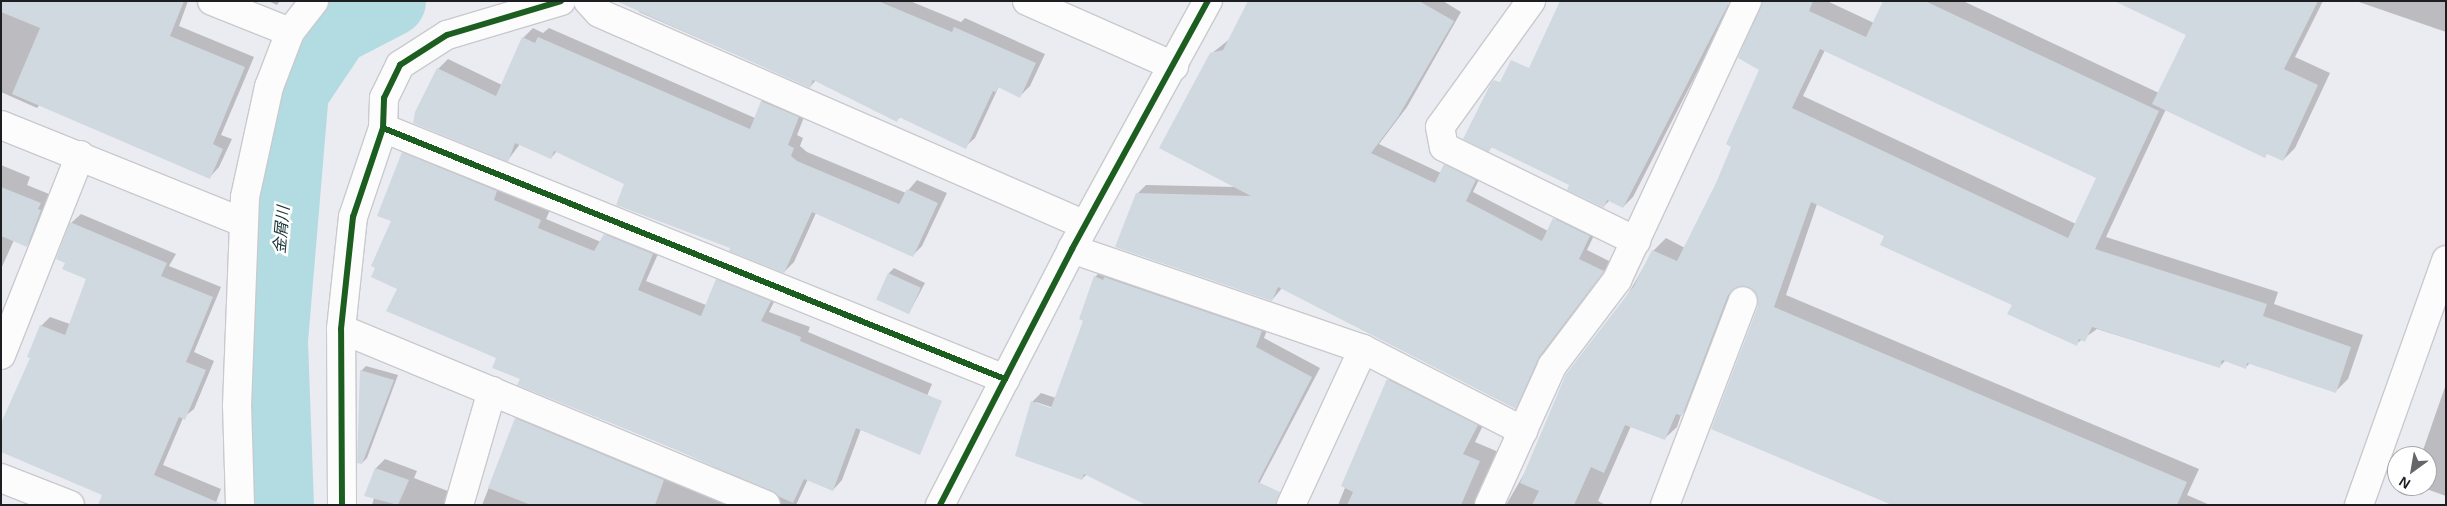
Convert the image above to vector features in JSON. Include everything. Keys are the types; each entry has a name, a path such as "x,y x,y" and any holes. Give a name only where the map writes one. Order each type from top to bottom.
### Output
{"street":[{"path":"212,1 290,32"},
{"path":"240,505 237,406 242,222 249,170 269,87 290,32 314,1"},
{"path":"342,505 340,438 341,328 353,217 383,128 384,98 400,65 447,35 561,1"},
{"path":"588,1 598,13 1085,225"},
{"path":"1027,1 1174,66"},
{"path":"940,505 1072,249 1208,1"},
{"path":"1531,1 1440,127 1444,147 1636,241"},
{"path":"1489,505 1552,366 1617,280 1747,1"},
{"path":"1,125 80,155 242,222"},
{"path":"383,128 1004,379"},
{"path":"1,355 80,155"},
{"path":"1072,249 1363,349 1523,431"},
{"path":"2359,505 2446,260"},
{"path":"1665,505 1743,301"},
{"path":"341,328 766,505"},
{"path":"1291,505 1363,349"},
{"path":"459,505 492,391"},
{"path":"1,478 70,505"}],"building":[{"path":"1,1 184,1 170,36 245,67 213,144 223,149 210,179 12,94 40,28 1,12"},
{"path":"616,1 878,1 952,32 954,27 1036,63 1020,98 998,87 996,92 993,91 966,149 899,117 897,122 813,80 810,88"},
{"path":"1248,1 1419,1 1454,21 1398,117 1371,153 1435,183 1444,164 1476,180 1466,201 1542,241 1553,218 1590,236 1579,259 1604,271 1539,357 1516,409 1278,287 1272,301 1115,247 1136,193 1251,196 1159,148 1210,53 1223,50"},
{"path":"1560,1 1730,1 1623,208 1607,200 1604,208 1567,190 1569,185 1491,147 1489,152 1463,139 1491,83 1494,80 1500,82 1511,60 1529,68"},
{"path":"1762,1 1813,1 1809,11 1866,37 1883,1 1925,1 2159,111 2095,249 2267,304 2263,316 2351,347 2336,393 2247,363 2246,369 2222,360 2220,368 2092,327 2085,342 2079,339 2077,346 2007,314 2012,305 1880,245 1884,236 1811,202 1774,307 2187,482 2177,505 1892,505 1711,429 1758,306 1755,292 1741,286 1728,295 1682,416 1676,414 1665,440 1625,425 1604,473 1591,467 1574,505 1532,505 1539,491 1520,483 1566,374 1634,286 1652,250 1677,261 1716,183 1731,147 1726,144 1759,70 1738,58","holes":["1820,49 2096,178 2068,238 1792,108"]},
{"path":"2114,1 2318,1 2284,69 2318,85 2283,161 2267,154 2265,158 2152,104 2186,35"},
{"path":"522,37 535,43 538,37 750,129 761,101 799,117 788,145 794,148 791,156 797,161 899,204 907,189 938,203 913,257 812,212 784,273 729,251 730,248 616,205 624,184 554,151 551,159 515,143 508,162 413,123 415,112 437,68 496,96"},
{"path":"402,152 497,191 494,200 541,220 538,228 594,251 604,234 653,254 638,290 701,316 716,279 771,301 761,321 801,337 800,341 942,401 920,455 856,428 833,491 804,479 793,503 675,449 517,385 520,379 492,368 496,358 386,311 397,289 371,277 375,268 371,266 391,221 377,216"},
{"path":"1,187 41,203 38,209 41,210 27,247 1,236"},
{"path":"70,222 167,263 161,276 213,297 186,362 206,370 185,420 179,417 154,475 224,505 98,505 102,495 1,452 1,423 30,358 27,357 40,325 65,335 86,279 62,269 65,263 56,259"},
{"path":"888,273 921,288 909,314 876,299"},
{"path":"1094,276 1103,280 1104,277 1262,331 1256,347 1312,377 1258,482 1280,492 1276,505 1146,505 1084,474 1082,480 1015,456 1031,401 1051,408 1083,321 1079,319"},
{"path":"360,370 394,380 362,464 357,463"},
{"path":"1387,379 1478,425 1463,454 1480,461 1461,505 1347,505 1353,492 1341,486"},
{"path":"515,418 664,480 655,505 531,505 488,488"},
{"path":"375,468 409,480 398,505 364,496"}],"waterway":[{"name":"金屑川","path":"279,505 273,340 294,91 335,30 391,1"}],"cycle path":[{"path":"342,505 341,329 353,217 383,128 384,98 400,65 447,35 561,1"},
{"path":"940,505 1072,249 1208,1"},
{"path":"383,128 1005,379"}]}
